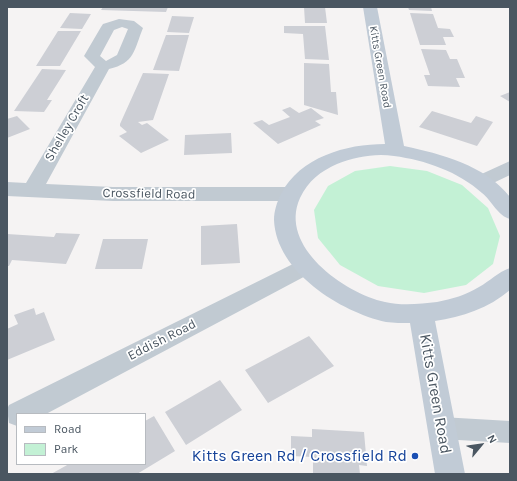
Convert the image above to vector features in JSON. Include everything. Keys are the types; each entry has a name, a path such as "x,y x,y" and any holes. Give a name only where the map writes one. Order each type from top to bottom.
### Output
{"street":[{"name":"Kitts Green Road","path":"370,7 395,150"},
{"name":"Shelley Croft","path":"32,191 103,66"},
{"path":"510,212 505,204 482,181 452,165 395,150 356,153 337,158 309,172 301,179 291,194 286,206 286,230 291,244 305,266 324,283 343,295 387,312 421,313 454,309 475,302 499,288 510,277"},
{"path":"482,181 510,167"},
{"name":"Crossfield Road","path":"7,189 167,195 291,194"},
{"name":"Eddish Road","path":"22,413 305,266"},
{"name":"Kitts Green Road","path":"421,313 450,474"}],"lane":[{"path":"442,428 510,432"}],"green space":[{"path":"390,166 427,171 462,185 488,208 500,236 493,264 466,285 424,293 378,286 340,265 318,238 314,210 328,186 355,171"}],"building":[{"path":"103,7 168,7 166,12 101,10"},
{"path":"304,7 325,7 327,23 305,23"},
{"path":"408,7 431,7 432,11 409,10"},
{"path":"70,13 91,14 82,29 60,28"},
{"path":"410,13 433,14 438,28 450,29 454,37 443,37 446,45 420,45"},
{"path":"172,16 194,17 189,33 167,32"},
{"path":"284,26 325,26 329,60 305,59 303,34 284,33"},
{"path":"58,31 81,31 60,66 36,66"},
{"path":"166,35 189,35 179,71 153,70"},
{"path":"421,49 446,50 450,59 457,59 465,78 456,78 460,87 428,86 424,75 430,75"},
{"path":"304,63 329,64 331,92 336,92 338,115 304,105"},
{"path":"42,69 66,70 47,100 52,100 44,112 14,111"},
{"path":"143,73 169,74 153,120 138,122 142,125 147,123 169,140 141,153 119,136 127,132 120,126 120,124"},
{"path":"510,92 510,102 500,96"},
{"path":"290,107 299,113 311,108 324,118 315,121 321,125 278,144 253,123 262,120 269,125 290,117 282,110"},
{"path":"432,111 471,123 476,116 493,122 477,146 419,127"},
{"path":"17,116 30,129 7,138 7,119"},
{"path":"231,133 232,153 184,155 185,135"},
{"path":"237,224 240,263 201,265 201,226"},
{"path":"56,233 80,234 66,264 12,260 9,266 7,266 7,234 54,237"},
{"path":"103,239 148,239 142,269 95,269"},
{"path":"34,308 36,315 44,312 55,340 7,360 7,329 18,324 14,315"},
{"path":"309,336 334,366 268,403 245,370"},
{"path":"220,380 242,410 186,445 165,412"},
{"path":"154,416 175,451 137,474 51,474 67,465 146,465 146,420"},
{"path":"312,429 364,432 367,466 359,465 360,474 313,474 313,457 291,456 291,436 312,437"}],"place":[{"name":"Kitts Green Rd / Crossfield Rd","path":"415,456"}]}
